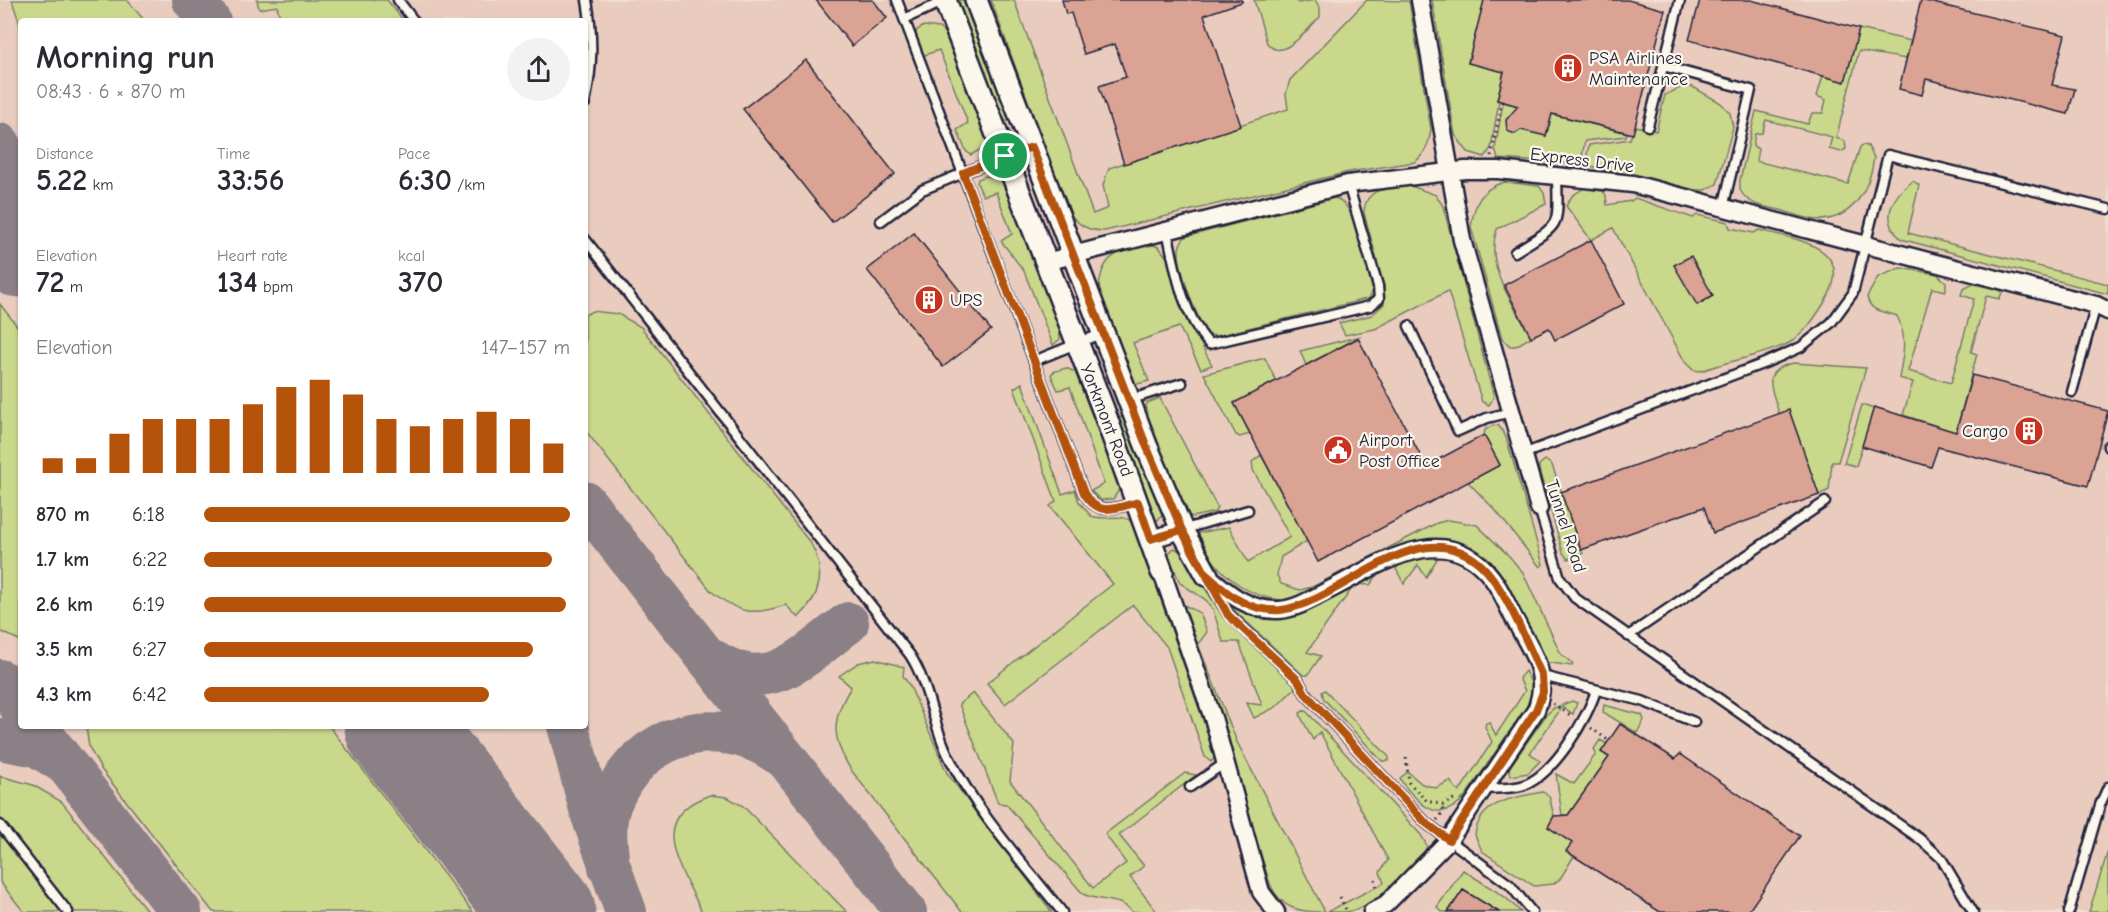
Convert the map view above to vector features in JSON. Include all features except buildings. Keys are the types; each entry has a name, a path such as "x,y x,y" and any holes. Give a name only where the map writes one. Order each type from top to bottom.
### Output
{"street":[{"name":"Yorkmont Road","path":"946,0 1138,502 1226,763 1262,892 1276,912"},
{"name":"Yorkmont Road","path":"976,0 1129,400 1182,530 1208,575 1237,600 1259,608 1281,610 1303,604 1389,559 1420,548 1443,546 1475,560 1493,579 1542,676"},
{"name":"Tunnel Road","path":"1420,0 1462,240 1539,508"},
{"path":"1005,156 1032,147"},
{"name":"Express Drive","path":"1046,262 1348,184 1488,170 1633,184 2102,308"},
{"path":"1103,409 1129,400"},
{"path":"1151,539 1182,530"},
{"path":"1372,912 1386,904 1449,840 1536,710 1543,692 1542,676"}],"lane":[{"path":"398,0 412,18"},
{"path":"588,0 593,36 592,68 588,88"},
{"path":"897,0 1091,505 1105,510 1138,502"},
{"path":"904,19 946,0"},
{"path":"1648,126 1680,0"},
{"path":"1663,66 1751,90 1723,208"},
{"path":"1523,454 1801,347 1831,323 1853,293 1888,155 2108,209"},
{"path":"881,221 922,190 1005,156"},
{"path":"1515,252 1552,228 1558,220 1557,175"},
{"path":"1167,229 1185,299 1200,333 1209,344 1370,306 1379,299 1377,286 1348,184"},
{"path":"588,243 910,655 924,681 948,754 963,783 1062,912"},
{"path":"2072,392 2102,308"},
{"path":"1409,326 1458,431 1487,418 1511,412"},
{"path":"1034,361 1103,333"},
{"path":"1129,400 1182,383"},
{"path":"1628,636 1825,502"},
{"name":"Tunnel Road","path":"1539,508 1553,559 1566,588 1628,636 1920,838 1941,858 1973,912"},
{"path":"1182,530 1248,510"},
{"path":"1208,575 1228,615 1298,680 1305,693 1426,823 1510,885 1532,912"},
{"path":"1542,676 1642,701 1694,722"},
{"path":"1484,789 1522,786 1549,768 1582,723 1596,690"},
{"path":"1190,787 1226,763"},
{"path":"2069,912 2100,805 2108,787"},
{"path":"0,825 68,912"}],"path":[{"path":"1488,170 1502,102"},
{"path":"1375,879 1378,892"},
{"path":"1340,897 1347,912"}],"shaded area":[{"path":"0,0 2108,0 2108,912 0,912"}],"green space":[{"path":"12,0 127,0 142,18 18,18"},
{"path":"257,0 387,0 402,18 280,18 277,6 259,9"},
{"path":"954,0 968,0 1011,117 1008,121 1000,121"},
{"path":"991,0 1014,0 1093,214 1108,208 1103,185 1109,168 1288,109 1286,94 1290,80 1367,0 1409,1 1431,129 1428,143 1422,155 1415,162 1349,172 1105,231 1093,230 1075,220 1068,211"},
{"path":"1254,0 1294,0 1299,3 1315,0 1320,8 1320,17 1295,42 1280,49 1273,48 1267,43"},
{"path":"1432,0 1485,0 1468,63 1504,72 1497,100 1499,101 1491,148 1485,157 1468,152 1455,135"},
{"path":"924,26 939,28 948,36 987,139 986,146 971,155 966,151 957,130 968,123 939,50 922,56 915,36 917,30"},
{"path":"1859,29 1911,41 1906,59 1859,51 1836,138 1845,141 1846,149 1841,152 1829,149 1832,137 1766,120 1762,133 1755,134 1753,146 1758,149 1756,161 1848,184 1860,147 1868,146 1874,158 1872,169 1858,200 1843,214 1821,220 1805,218 1752,202 1740,190 1740,180 1756,111 1808,124 1812,113 1823,113 1826,100 1817,96 1823,76 1845,81"},
{"path":"1684,86 1693,87 1721,103 1730,113 1733,127 1717,184 1705,190 1694,190 1591,166 1587,154 1589,145 1630,139 1635,126 1656,131 1665,95"},
{"path":"1503,102 1627,133 1626,136 1585,141 1582,156 1576,164 1498,159 1495,149"},
{"path":"986,176 999,178 1004,183 1059,327 1060,339 1053,345 1024,271 1001,241 1012,234 996,192 983,196 977,183 978,179"},
{"path":"1913,181 1919,185 1908,233 2108,284 2108,294 1901,239 1891,223 1891,207 1900,193"},
{"path":"1505,182 1539,186 1544,193 1546,204 1497,229 1494,243 1494,257 1503,285 1531,337 1516,346 1510,346 1502,338 1471,227 1474,211 1480,198 1490,188"},
{"path":"1411,186 1436,195 1443,206 1494,397 1489,405 1482,402 1448,291 1375,329 1345,335 1339,323 1372,315 1384,304 1384,286 1364,213 1365,204 1374,193 1380,190"},
{"path":"1584,188 1603,191 1607,205 1631,201 1635,198 1693,218 1697,215 1728,222 1730,228 1754,233 1759,230 1807,243 1830,259 1834,271 1833,286 1812,321 1789,343 1701,371 1693,370 1685,362 1613,228 1591,240 1566,206 1572,196"},
{"path":"1335,198 1343,203 1350,212 1360,238 1372,289 1370,298 1217,336 1209,335 1204,329 1188,292 1180,264 1180,245 1184,238"},
{"path":"1150,244 1159,247 1168,259 1185,314 1212,365 1201,369 1179,327 1133,343 1149,381 1133,385 1099,289 1100,277 1103,268 1114,256 1129,249"},
{"path":"1900,268 1937,274 1946,282 1946,291 1932,288 1908,371 1951,383 1974,299 1961,295 1963,289 1974,284 2000,290 2002,293 1999,299 1986,296 1971,352 1977,354 1951,450 1943,428 1903,415 1913,382 1899,378 1904,347 1903,332 1897,316 1874,309 1867,297 1878,277"},
{"path":"0,304 18,327 18,640 0,631"},
{"path":"592,311 618,314 641,327 811,544 819,564 819,583 812,601 798,618 786,605 764,611 746,611 721,599 711,591 588,434 588,313"},
{"path":"1361,336 1306,365 1300,351"},
{"path":"1265,358 1276,381 1234,403 1250,434 1240,437 1236,435 1204,374"},
{"path":"1794,363 1866,368 1838,462 1832,462 1829,490 1819,495 1789,411 1779,414 1771,388 1772,375 1776,370"},
{"path":"1066,368 1075,372 1119,484 1119,490 1113,499 1101,500 1091,491 1104,484 1070,387 1058,390 1051,375 1053,372"},
{"path":"1022,383 1062,494 1075,490 1079,502 1091,516 1121,517 1131,521 1135,526 1216,756 1211,762 1205,757 1167,647 1133,605 1005,704 987,683 1113,584 1050,506 1056,501 1014,388"},
{"path":"1160,398 1217,507 1215,512 1192,517 1187,514 1144,413 1147,403"},
{"path":"1862,405 1874,409 1856,466 1844,463"},
{"path":"1120,417 1127,419 1163,513 1158,520 1153,519 1117,419"},
{"path":"1493,425 1499,426 1506,437 1543,564 1540,567 1497,512 1468,482 1500,465 1484,435 1485,430"},
{"path":"1261,455 1307,541 1281,557 1277,575 1281,584 1300,590 1312,587 1437,523 1449,520 1477,525 1523,573 1561,654 1573,664 1572,666 1544,662 1498,570 1484,556 1461,544 1443,539 1415,541 1298,600 1266,597 1239,584 1215,563 1198,536 1199,533 1229,527 1248,562 1290,537 1253,470 1252,462"},
{"path":"1545,460 1552,465 1583,554 1568,559 1563,553 1539,470 1539,465"},
{"path":"1174,548 1182,552 1224,618 1294,683 1295,688 1276,707 1254,718 1247,703 1262,705 1239,642 1223,642 1213,609 1206,600 1180,583 1168,554"},
{"path":"1427,556 1437,559 1426,577 1418,565 1404,584 1396,569 1402,561"},
{"path":"1378,574 1370,585 1355,584 1307,652 1321,656 1308,675 1303,675 1233,609 1233,607 1258,615"},
{"path":"1182,604 1200,613 1207,632 1198,644 1237,742 1325,912 1292,908 1280,899 1270,884"},
{"path":"875,659 904,667 903,676 910,686 947,773 1052,912 962,912 851,770 840,748 836,728 844,698 851,687 839,676 858,663"},
{"path":"1525,671 1534,688 1533,697 1467,794 1448,810 1435,811 1422,804 1406,788 1400,778 1408,772 1422,784 1436,788 1450,781 1459,792 1492,742 1485,727 1486,723 1489,722 1496,735 1525,691 1519,678"},
{"path":"1325,690 1389,757 1389,761 1382,761 1324,699 1322,692"},
{"path":"973,693 1014,744 1010,781 1093,888 1126,863 1105,834 1185,773 1196,775 1119,835 1144,866 1130,877 1157,912 1132,912 1122,904 1083,894 1006,804 998,803 959,704"},
{"path":"1572,701 1577,703 1573,714 1562,707 1530,753 1540,761 1528,773 1511,776 1509,768 1546,715 1554,708"},
{"path":"1604,705 1642,715 1644,720 1637,733 1603,712"},
{"path":"1305,710 1421,835 1427,846 1404,877 1381,896 1368,904 1346,912 1327,912 1384,883 1380,872 1388,860 1320,732 1313,740 1301,717 1300,713"},
{"path":"86,729 331,729 473,912 213,912 101,769 89,747"},
{"path":"1600,740 1607,744 1601,752 1609,757 1568,815 1562,815 1556,774 1574,784 1596,754 1594,749"},
{"path":"0,776 33,785 62,802 148,912 74,912 0,818"},
{"path":"1543,792 1549,796 1554,816 1548,827 1572,843 1574,856 1560,879 1553,884 1534,886 1482,851 1475,835 1478,823 1491,807 1511,799"},
{"path":"710,795 727,797 743,806 847,912 702,912 678,862 673,846 672,831 677,817 689,805"},
{"path":"0,833 62,912 24,912 0,882"},
{"path":"2108,851 2108,912 2089,912"},
{"path":"1463,870 1505,897 1521,912 1499,912 1463,890 1448,912 1442,912 1437,907"}],"taxiway":[{"path":"193,0 208,18"},
{"path":"0,144 18,185"},
{"path":"588,506 906,912"},
{"path":"705,655 727,668 746,674 764,674 781,670 797,661 848,623"},
{"path":"0,680 18,703"},
{"path":"38,729 181,912"},
{"path":"569,729 591,813 626,912"},
{"path":"609,867 606,827 611,803 624,779 641,759 661,745 683,736 707,732 732,734 756,742 780,755"},
{"path":"0,739 37,746 62,762"},
{"path":"470,820 519,912"}],"runway":[{"path":"0,218 18,241"},
{"path":"399,729 543,912"}],"place":[{"name":"PSA Airlines Maintenance","path":"1568,68"},
{"name":"UPS","path":"929,300"},
{"name":"Cargo","path":"2029,431"},
{"name":"Airport Post Office","path":"1338,450"}],"route":[{"path":"1005,156 963,173 1084,493 1091,505 1105,510 1138,502 1151,539 1182,530 1193,553 1208,575 1237,600 1259,608 1281,610 1303,604 1389,559 1420,548 1443,546 1475,560 1493,579 1542,676 1543,692 1536,710 1449,840 1426,823 1305,693 1298,680 1228,615 1216,596 1208,575 1200,564 1193,553 1146,445 1032,147 1005,156"}]}
